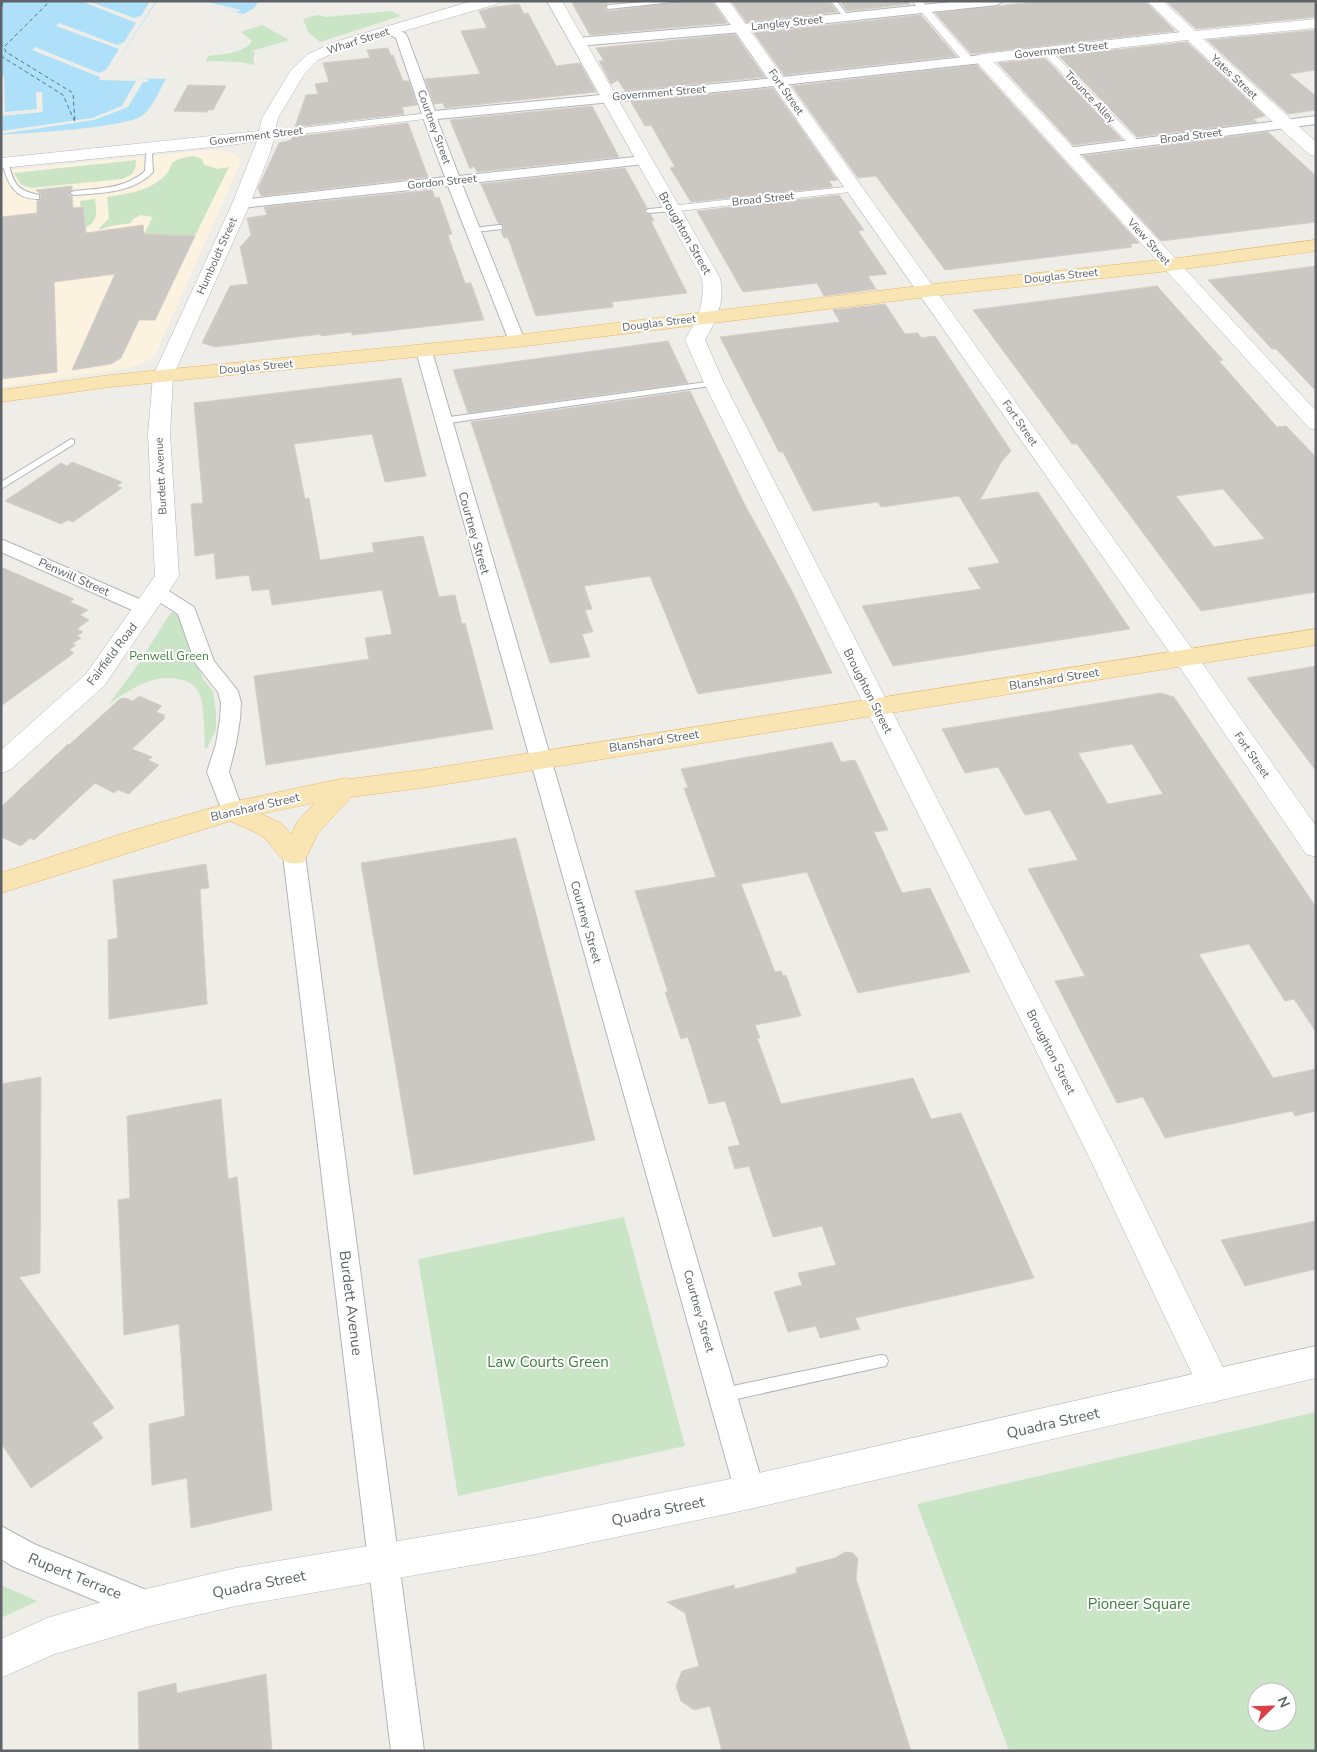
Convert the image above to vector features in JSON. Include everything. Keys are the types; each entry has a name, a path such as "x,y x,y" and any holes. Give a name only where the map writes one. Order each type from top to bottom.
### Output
{"main road":[{"name":"Douglas Street","path":"1,396 163,376 517,341 928,291 1170,265 1316,245"},
{"name":"Blanshard Street","path":"1,883 232,811 345,787 428,778 1316,637"},
{"path":"232,811 272,830 294,855 307,828 345,787"}],"street":[{"name":"Wharf Street","path":"267,135 270,118 304,63 324,51 466,7 492,1"},
{"name":"Broughton Street","path":"554,1 670,209 711,278 714,294 709,317 695,340 714,383 783,524 878,706 1132,1210 1215,1386"},
{"name":"Fort Street","path":"721,1 928,291 1316,846"},
{"name":"Langley Street","path":"577,42 846,17 920,5 997,1"},
{"name":"Yates Street","path":"1154,1 1284,124 1316,151"},
{"path":"920,5 975,60"},
{"path":"1176,22 1192,27 1227,32"},
{"name":"Government Street","path":"3,162 153,148 429,116 778,81 1316,23"},
{"name":"Courtney Street","path":"389,31 401,36 429,116 517,341"},
{"name":"Trounce Alley","path":"1046,51 1134,143"},
{"name":"View Street","path":"975,60 1067,152 1316,424"},
{"name":"Broad Street","path":"1067,152 1316,120"},
{"name":"Humboldt Street","path":"163,376 241,204 262,153 267,135"},
{"name":"Gordon Street","path":"241,204 644,160"},
{"name":"Broad Street","path":"670,209 855,188"},
{"name":"Courtney Street","path":"424,351 442,421 750,1492"},
{"name":"Burdett Avenue","path":"157,592 159,434 163,376"},
{"name":"Penwill Street","path":"1,545 157,592"},
{"path":"157,592 187,611 205,663 228,691 231,703 230,719 226,744 218,772 232,811"},
{"name":"Fairfield Road","path":"1,764 95,680 157,592"},
{"name":"Burdett Avenue","path":"294,855 408,1751"},
{"name":"Quadra Street","path":"1,1659 46,1638 150,1607 236,1587 536,1536 750,1492 1316,1362"},
{"name":"Rupert Terrace","path":"1,1541 23,1554 150,1607"}],"lane":[{"path":"609,7 679,1"},
{"path":"834,1 846,17"},
{"path":"74,193 124,188 140,181 149,172 149,155 153,148"},
{"path":"3,162 15,190 22,195 36,197"},
{"path":"649,211 670,209"},
{"path":"474,230 499,227"},
{"path":"442,421 714,383"},
{"path":"1,486 71,442"},
{"path":"723,1395 881,1361"}],"shaded area":[{"path":"207,150 231,152 239,158 240,164 155,355 150,360 129,368 1,387 1,171"}],"green space":[{"path":"391,11 401,16 320,42 308,32 303,19 317,15 326,17"},
{"path":"262,25 289,40 252,51 255,53 253,59 255,65 239,62 206,61 208,56 232,53 244,49 252,41 241,32"},
{"path":"193,156 202,159 204,165 218,169 229,167 195,236 144,234 153,217 140,215 132,220 131,223 98,230 109,218 107,197 135,192 148,187 165,175 173,162"},
{"path":"136,160 133,172 122,179 32,188 21,185 14,173"},
{"path":"95,199 94,221 82,229 80,201"},
{"name":"Penwell Green","path":"174,611 178,611 191,653 204,680 213,691 216,730 207,748 205,748 203,711 200,697 192,684 172,678 153,680 143,683 109,704 139,663 169,615"},
{"name":"Law Courts Green","path":"624,1217 685,1446 458,1496 418,1259"},
{"name":"Pioneer Square","path":"1316,1412 1316,1751 1009,1751 917,1504"},
{"path":"1,1585 37,1601 1,1618"}],"water":[{"path":"1,1 259,1 254,8 244,14 209,27 201,34 174,79 166,79 153,103 143,115 133,120 98,127 1,135"}],"pier":[{"path":"81,1 88,1 134,18 141,16 150,1 156,1 107,78 157,1 203,1 241,10 237,12 194,2 244,14 209,27 201,34 174,79 121,78 149,79 148,82 143,82 128,107 94,120 1,134 1,131 92,118 122,106 136,81 99,80 100,77 32,50 35,47 99,73 106,70 119,49 56,26 59,23 117,45 124,42 136,23"},
{"path":"4,76 5,112 37,109 36,92 42,92 43,112 1,116 1,77"}],"building":[{"path":"571,1 630,1 608,3 604,8 609,11 684,1 712,1 727,23 590,35"},
{"path":"731,1 829,1 837,12 746,22"},
{"path":"840,1 907,1 910,4 847,11"},
{"path":"1042,1 1145,1 1175,31 971,54 935,13"},
{"path":"1166,1 1316,1 1316,17 1196,29"},
{"path":"519,4 524,14 528,13 556,66 580,63 596,92 445,108 443,103 434,104 425,79 480,74 461,31 487,28 479,11"},
{"path":"921,15 956,56 784,75 754,33"},
{"path":"1316,30 1316,70 1289,74 1316,96 1316,110 1288,114 1207,40"},
{"path":"735,34 765,77 625,91 618,80 611,84 599,61 604,61 596,48"},
{"path":"1187,42 1265,116 1253,119 1257,122 1137,137 1059,56"},
{"path":"388,48 391,56 393,55 403,81 409,81 417,105 402,107 404,114 295,127 306,95 318,94 315,84 329,82 323,63 370,58 367,50"},
{"path":"1045,58 1122,139 1073,145 998,63"},
{"path":"977,65 1139,243 1130,244 1132,247 945,270 876,176 858,178 792,86"},
{"path":"188,85 226,86 213,110 208,110 207,112 174,111"},
{"path":"773,88 837,180 829,181 833,187 691,202 670,168 675,167 651,125 645,126 631,102"},
{"path":"592,106 619,157 477,172 474,166 470,169 450,120"},
{"path":"408,123 428,177 261,196 258,188 279,143 291,140 292,137"},
{"path":"1268,132 1316,176 1316,222 1161,241 1083,156"},
{"path":"625,168 647,208 643,212 651,215 654,221 651,221 687,293 612,302 613,307 536,316 508,238 504,238 501,231 504,225 498,223 481,184"},
{"path":"72,186 72,190 68,194 72,196 73,208 83,207 86,233 143,225 144,234 195,236 155,320 139,320 121,358 111,364 72,370 115,274 54,282 57,372 1,379 1,217 37,213 37,201 40,200 41,195 36,190"},
{"path":"432,190 435,198 439,197 452,234 448,235 465,283 471,283 484,320 352,335 352,332 321,336 321,334 215,347 202,343 230,286 248,284 240,247 251,235 247,218 267,215 264,207"},
{"path":"839,195 864,230 858,231 887,274 868,276 876,289 824,296 817,283 743,292 697,211"},
{"path":"1316,266 1316,391 1276,349 1272,349 1208,280"},
{"path":"1157,286 1223,360 1219,361 1277,427 1286,426 1316,457 1316,592 1201,611 1077,444 1072,444 973,310","holes":["1223,489 1265,539 1214,547 1176,496"]},
{"path":"885,304 905,334 918,333 921,338 935,336 1011,451 1002,461 980,500 1038,492 1130,629 893,666 862,606 981,589 968,568 1000,563 959,496 881,507 878,502 813,511 783,452 779,452 720,337 840,322 833,310"},
{"path":"668,341 688,383 468,413 453,370"},
{"path":"401,378 426,476 385,482 372,434 294,444 305,499 309,498 320,560 374,552 372,543 423,536 439,597 455,595 462,624 465,623 493,729 266,765 254,676 369,659 365,638 392,634 382,590 272,605 269,589 252,591 249,575 216,579 214,553 195,556 191,504 203,503 194,403"},
{"path":"690,391 744,503 793,593 832,673 698,694 650,576 584,586 592,609 585,610 593,632 582,634 590,657 550,663 471,422"},
{"path":"72,462 122,482 117,486 122,488 73,522 68,520 61,524 5,501 61,463 67,466"},
{"path":"1,567 74,599 70,602 88,610 80,615 89,620 77,629 83,632 77,636 81,638 72,644 76,645 69,650 74,653 1,706"},
{"path":"1316,666 1316,771 1247,678"},
{"path":"1161,693 1174,697 1316,907 1316,1032 1294,999 1285,1001 1249,944 1199,954 1273,1078 1316,1069 1316,1111 1295,1116 1292,1111 1165,1138 1143,1097 1117,1103 1055,981 1085,976 1028,869 1078,860 1050,810 1025,815 998,767 965,773 942,729","holes":["1132,744 1163,794 1108,804 1078,753"]},
{"path":"139,696 162,706 156,712 165,715 163,717 165,718 132,749 152,757 148,760 159,765 129,794 118,790 114,793 95,783 34,840 30,838 21,846 1,837 1,807 68,744 120,699 125,698 133,701"},
{"path":"832,742 841,762 855,760 888,830 874,832 902,893 930,888 970,972 858,993 807,872 741,884 775,972 781,971 783,976 786,975 801,1016 755,1025 760,1038 757,1038 781,1104 913,1078 931,1119 961,1113 1034,1278 855,1318 860,1329 820,1338 816,1326 788,1332 774,1292 802,1285 798,1273 836,1265 822,1226 773,1237 749,1166 735,1169 728,1147 740,1145 725,1101 709,1104 688,1037 681,1039 665,992 668,992 635,891 716,877 684,788 688,788 681,769"},
{"path":"516,838 595,1140 414,1175 361,863"},
{"path":"206,864 209,888 200,889 207,1004 109,1019 108,940 118,938 113,880"},
{"path":"41,1077 40,1273 19,1277 114,1408 92,1423 103,1438 31,1488 1,1443 1,1084"},
{"path":"221,1099 228,1179 237,1177 272,1510 191,1528 187,1478 152,1485 149,1424 185,1416 179,1324 124,1335 118,1200 130,1198 127,1116"},
{"path":"1316,1221 1316,1269 1245,1286 1221,1240"},
{"path":"845,1552 853,1553 858,1559 856,1579 911,1751 722,1751 710,1706 694,1710 681,1701 676,1686 682,1671 699,1666 685,1613 667,1602 734,1585 735,1589 797,1573 796,1568 835,1558"},
{"path":"266,1674 272,1751 139,1751 138,1692 176,1683 177,1693"}],"ferry route":[{"path":"1,13 3,1"},
{"path":"1,56 63,95 75,122 73,93 6,52 4,47 50,1"}]}
